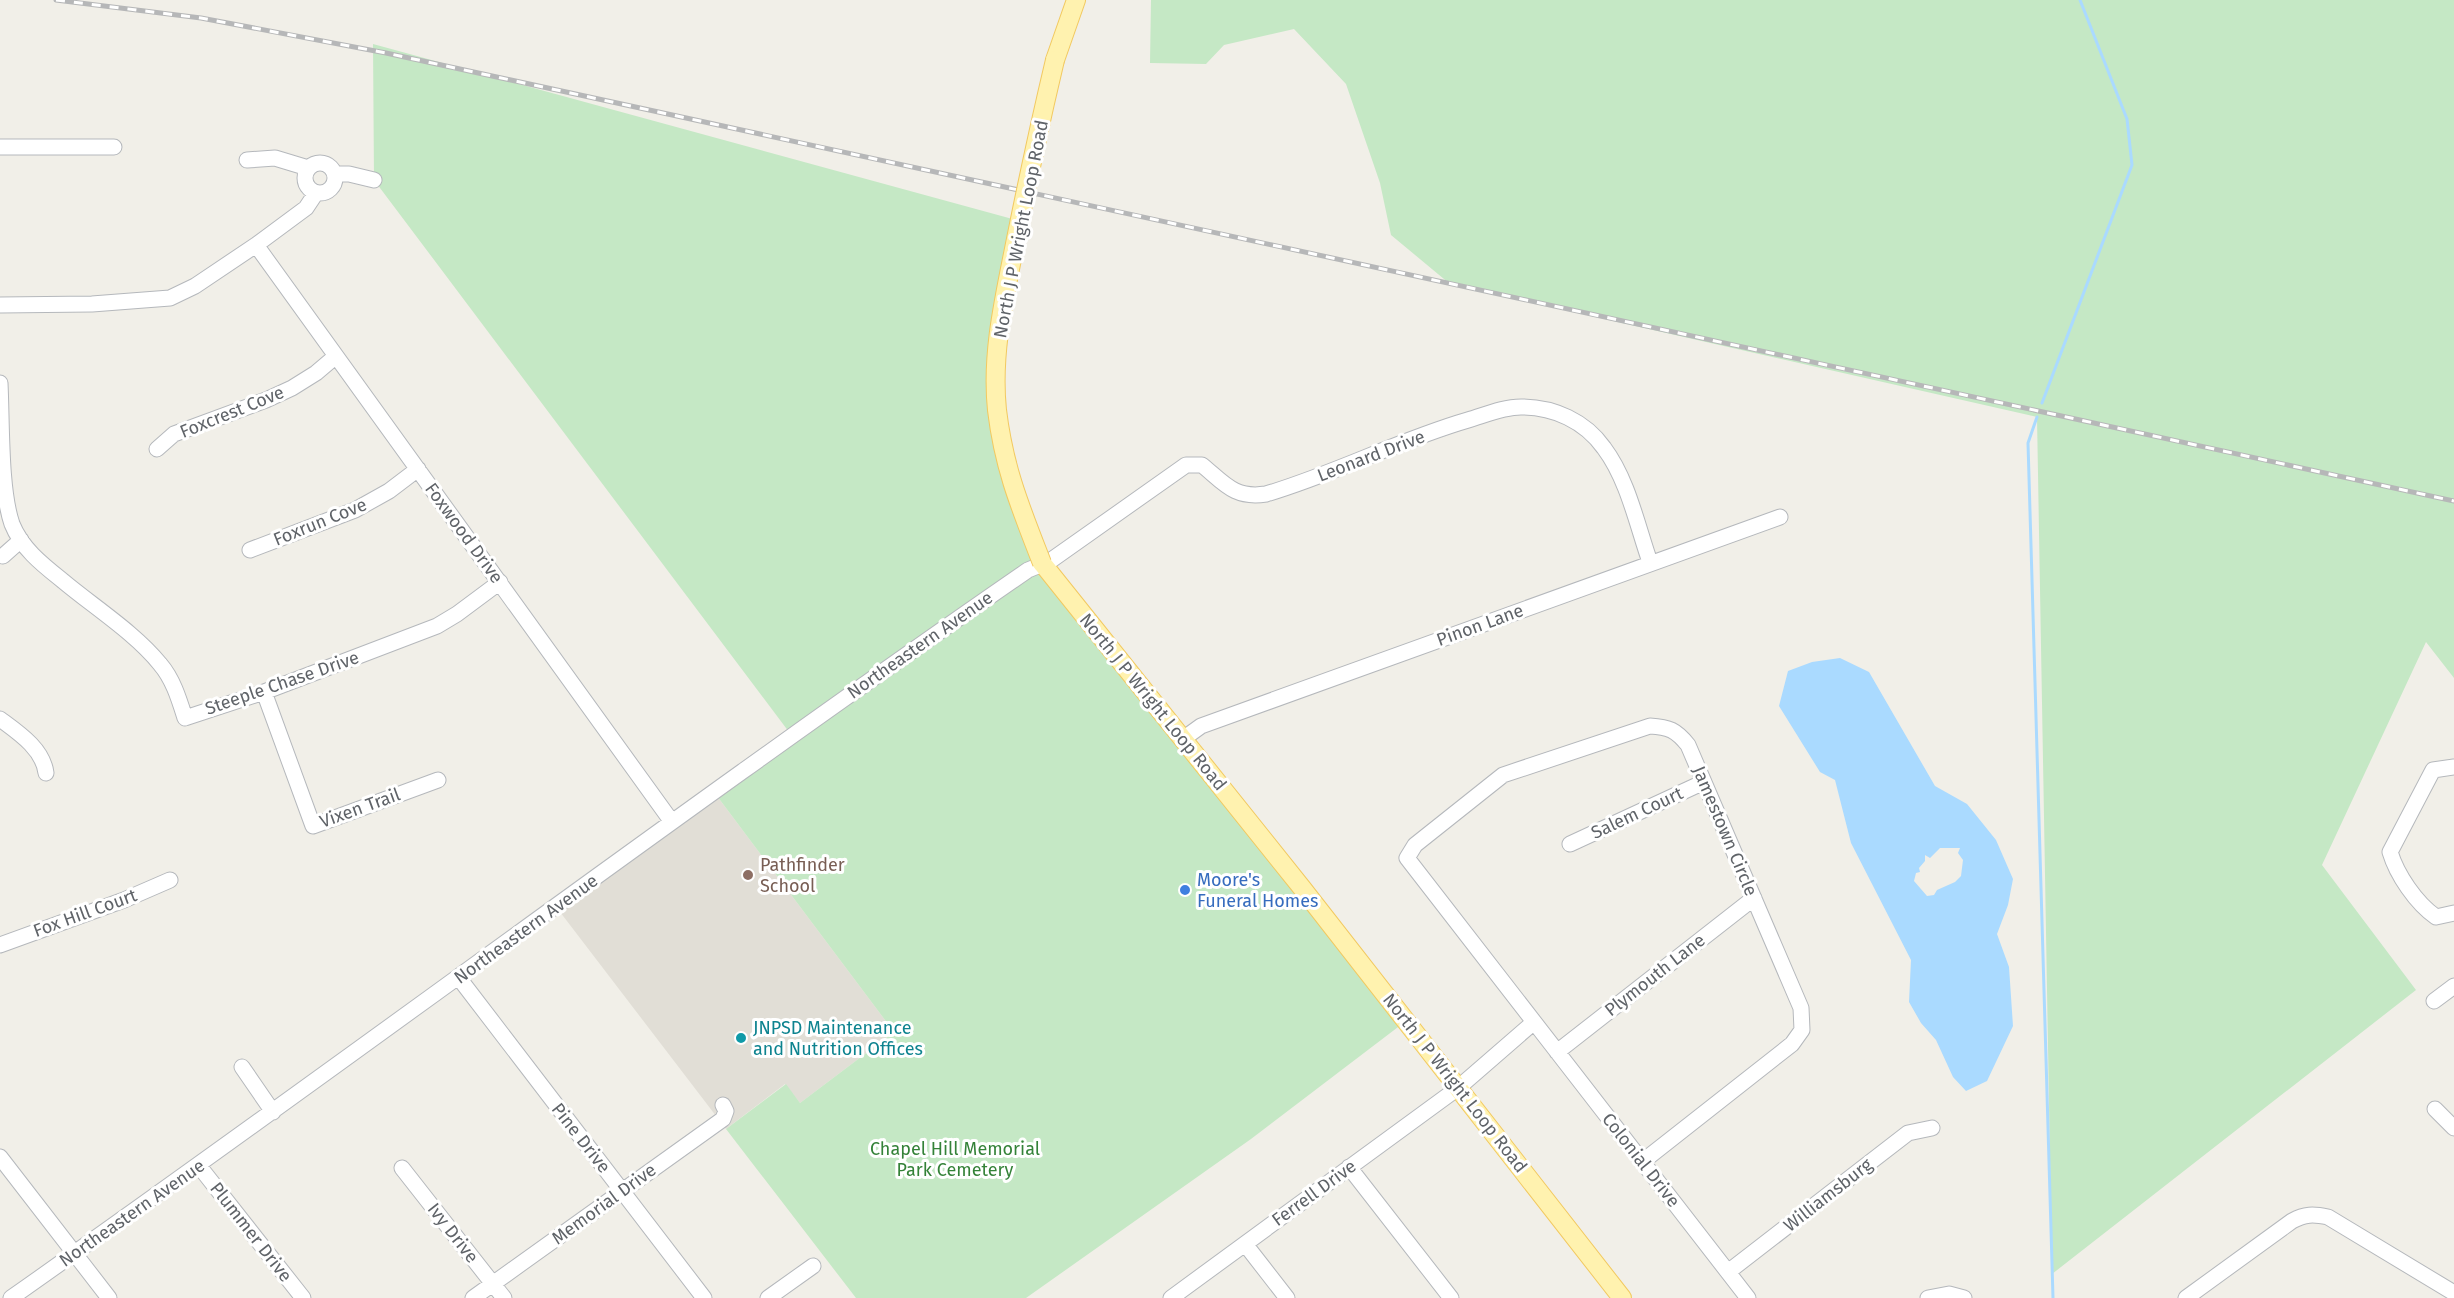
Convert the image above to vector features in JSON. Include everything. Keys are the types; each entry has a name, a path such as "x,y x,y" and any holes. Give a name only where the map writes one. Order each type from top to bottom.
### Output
{"main road":[{"name":"North J P Wright Loop Road","path":"1076,0 1055,60 1001,309 996,378 997,408 1004,458 1012,489 1042,563 1622,1298"}],"street":[{"path":"0,147 114,147"},
{"path":"248,160 275,158 308,168 317,163 324,163 335,174 335,181 327,192 316,193 305,183 308,168"},
{"path":"335,174 349,174 374,180"},
{"path":"0,305 92,304 170,298 195,286 256,245 306,208 316,193"},
{"name":"Foxwood Drive","path":"256,245 672,822"},
{"name":"Foxcrest Cove","path":"157,449 174,434 292,388 316,373 336,356"},
{"name":"Steeple Chase Drive","path":"0,383 5,492 12,525 38,560 153,656 172,684 185,718 264,692 437,626 500,582"},
{"name":"Leonard Drive","path":"1042,563 1050,561 1186,465 1202,465 1235,492 1245,495 1266,494 1451,425 1520,407 1537,408 1569,418 1584,426 1603,446 1620,475 1650,562"},
{"name":"Foxrun Cove","path":"250,550 355,510 389,491 418,468"},
{"name":"Pinon Lane","path":"1183,739 1201,726 1650,562 1780,517"},
{"path":"3,556 21,540"},
{"name":"Northeastern Avenue","path":"11,1298 199,1166 893,663 1028,570 1042,563"},
{"name":"Vixen Trail","path":"264,692 313,826 438,780"},
{"path":"0,719 37,751 44,762 46,773"},
{"name":"Jamestown Circle","path":"1407,858 1414,845 1503,775 1650,726 1664,727 1678,733 1688,745 1801,1008 1802,1030 1792,1044 1642,1161"},
{"path":"2454,768 2433,770 2390,852 2395,867 2427,910 2436,917 2454,913"},
{"name":"Salem Court","path":"1570,844 1704,782"},
{"name":"Colonial Drive","path":"1407,858 1748,1298"},
{"name":"Fox Hill Court","path":"0,945 124,900 170,880"},
{"name":"Plymouth Lane","path":"1557,1052 1754,898"},
{"name":"Pine Drive","path":"459,978 510,1048 704,1298"},
{"path":"2433,1001 2454,986"},
{"path":"1458,1088 1534,1022"},
{"path":"242,1067 273,1112"},
{"name":"Ferrell Drive","path":"1171,1298 1458,1088"},
{"name":"Memorial Drive","path":"473,1298 723,1119 726,1111 723,1105"},
{"path":"2435,1109 2454,1128"},
{"name":"Williamsburg","path":"1728,1272 1908,1133 1932,1128"},
{"path":"0,1157 109,1298"},
{"name":"Plummer Drive","path":"199,1166 303,1298"},
{"path":"1349,1167 1451,1298"},
{"name":"Ivy Drive","path":"402,1168 504,1298"},
{"path":"2186,1298 2292,1221 2301,1216 2314,1214 2328,1217 2454,1293"},
{"path":"1245,1244 1287,1298"},
{"path":"773,1297 813,1266"},
{"path":"1929,1298 1949,1294 1964,1298"}],"shaded area":[{"path":"714,792 894,1032 800,1103 785,1084 726,1129 557,908"}],"green space":[{"path":"1151,0 2454,0 2454,678 2426,642 2322,865 2416,990 2052,1274 2037,417 1450,284 1391,235 1380,183 1346,84 1294,29 1224,45 1206,64 1150,63"},
{"name":"Chapel Hill Memorial Park Cemetery","path":"373,44 1020,221 996,378 1033,541 1406,1021 1251,1139 1026,1298 856,1298 726,1129 786,1084 800,1103 894,1032 714,792 792,736 374,180"}],"water":[{"path":"1840,658 1869,672 1935,786 1967,804 1996,840 2013,879 2008,905 1997,934 2009,967 2013,1026 1987,1081 1966,1091 1953,1077 1936,1040 1921,1023 1909,1002 1911,960 1851,843 1835,780 1820,772 1779,706 1788,671 1812,662","holes":["1940,848 1960,848 1958,853 1963,860 1961,876 1955,882 1937,890 1934,895 1927,896 1914,881 1916,873 1920,872 1919,868 1925,861 1925,855 1930,858"]}],"waterway":[{"path":"2042,403 2132,165 2127,119 2080,0"},
{"path":"2037,417 2028,443 2053,1298"}],"railway":[{"path":"56,0 201,18 386,53 2454,501"}],"place":[{"name":"Pathfinder School","path":"748,875"},
{"name":"Moore's Funeral Homes","path":"1185,890"},
{"name":"JNPSD Maintenance and Nutrition Offices","path":"741,1038"}]}
